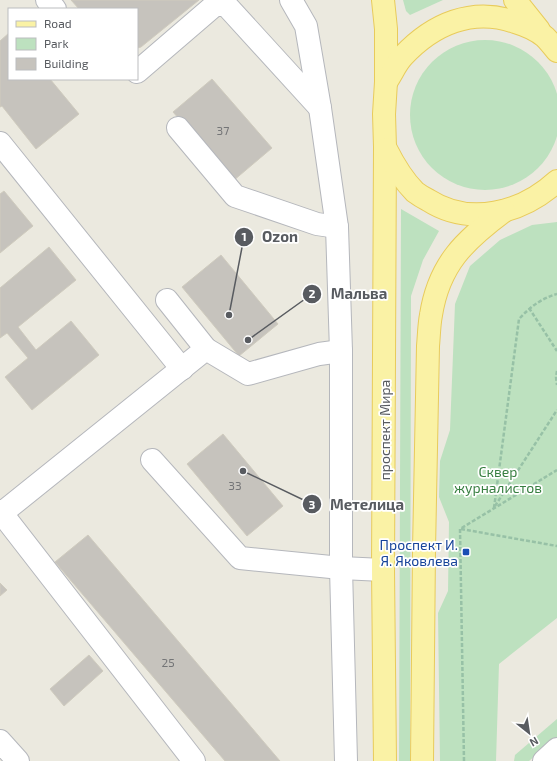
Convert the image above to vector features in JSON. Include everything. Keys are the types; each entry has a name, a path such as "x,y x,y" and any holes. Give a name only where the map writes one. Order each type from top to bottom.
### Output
{"main road":[{"name":"проспект Мира","path":"383,0 386,29 386,82 384,114 383,570 385,761"},
{"path":"515,0 550,43"},
{"path":"386,82 402,57 418,42 436,29 456,20 480,16 504,18 524,25 550,43"},
{"path":"385,147 398,172 416,193 437,206 460,214 484,215 504,211 529,201 557,181"},
{"path":"529,201 557,196"},
{"path":"422,761 428,346 431,315 438,287 447,267 460,248 479,229 504,211"}],"lane":[{"path":"47,0 53,8"},
{"path":"291,0 306,26 320,108 336,227 341,351 341,568 346,761"},
{"path":"138,71 215,4 226,5 320,108"},
{"path":"178,128 235,196 317,224 336,227"},
{"path":"0,143 182,369"},
{"path":"167,300 206,349 248,374 319,354 341,351"},
{"path":"194,761 1,512 206,349"},
{"path":"152,460 240,558 341,568 383,570"},
{"path":"0,741 18,761"},
{"path":"544,761 557,749"}],"path":[{"path":"494,508 519,319 529,308 548,296 557,294"},
{"path":"529,308 557,351"},
{"path":"557,371 557,385"},
{"path":"494,508 557,410"},
{"path":"460,529 557,470"},
{"path":"460,529 557,546"},
{"path":"460,529 464,761"}],"green space":[{"path":"403,0 443,0 410,15 406,11"},
{"path":"492,40 521,48 533,57 548,73 557,93 558,134 552,151 533,173 521,182 514,185 500,189 478,190 456,185 443,178 427,163 418,151 415,144 411,130 410,108 415,86 422,73 437,57 449,48 456,45 470,41"},
{"path":"401,209 439,231 423,260 411,296 410,761 399,761"},
{"name":"Сквер журналистов","path":"557,222 557,618 499,664 496,761 440,761 438,613 448,591 449,522 439,497 440,461 450,430 455,304 470,266 500,240 532,225"},
{"path":"557,719 557,737 529,761 514,761 515,755"}],"building":[{"path":"71,0 199,0 141,47 138,48 138,8 78,8"},
{"path":"8,34 8,80 51,80 79,114 36,149 2,106 0,107 0,41"},
{"path":"212,79 272,148 233,181 173,112"},
{"path":"4,191 33,226 0,253 0,194"},
{"path":"49,247 76,280 18,327 36,350 71,321 99,355 32,410 5,377 28,358 7,333 0,338 0,288"},
{"path":"221,255 278,324 239,356 182,287"},
{"path":"223,434 283,506 247,536 187,464"},
{"path":"88,535 280,761 225,761 55,562"},
{"path":"0,583 7,590 0,596"},
{"path":"89,655 103,671 64,706 50,689"}],"place":[{"name":"Ozon","path":"229,315"},
{"name":"Мальва","path":"248,340"},
{"name":"Метелица","path":"243,471"},
{"name":"Проспект И. Я. Яковлева","path":"466,552"}]}
